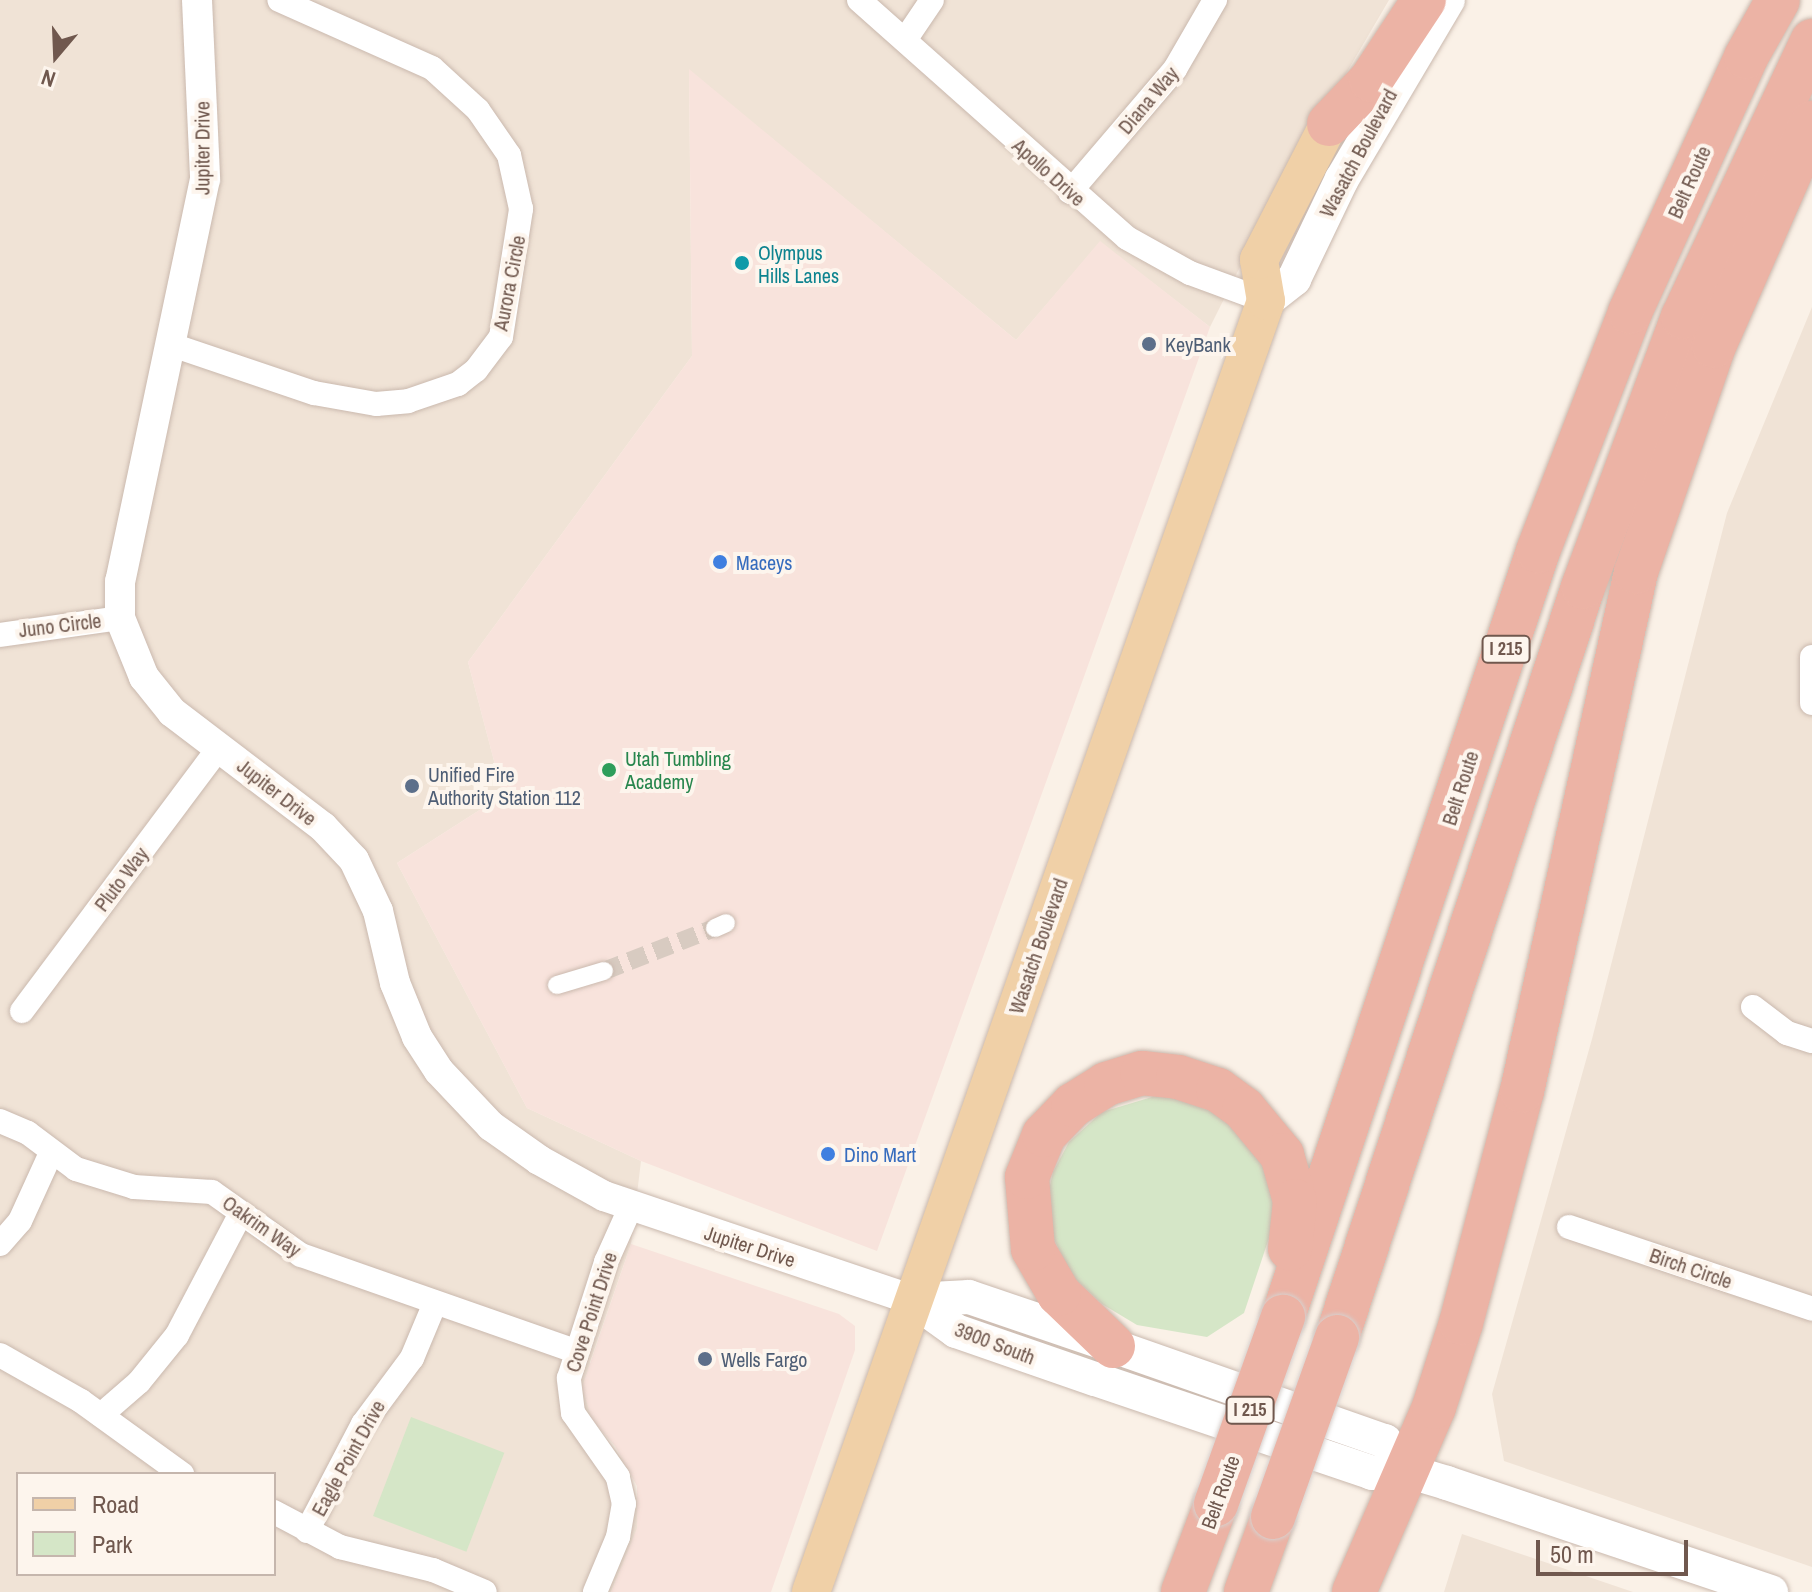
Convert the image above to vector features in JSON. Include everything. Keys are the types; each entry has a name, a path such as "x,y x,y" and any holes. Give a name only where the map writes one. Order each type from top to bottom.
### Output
{"highway":[{"path":"1329,124 1371,80 1424,0"},
{"name":"Belt Route","path":"1183,1592 1283,1317 1538,551 1630,312 1746,57 1778,0"},
{"name":"I 215","path":"1246,1592 1337,1337 1583,587 1683,317 1812,41"},
{"path":"1354,1592 1407,1471 1461,1323 1522,1091 1636,572 1714,346 1812,123"},
{"path":"1113,1346 1059,1294 1033,1249 1027,1177 1044,1135 1073,1105 1106,1084 1142,1073 1178,1077 1218,1090 1268,1132 1282,1155 1295,1201 1283,1317"}],"main road":[{"name":"Wasatch Boulevard","path":"811,1592 1266,301 1259,260 1329,124 1405,0"},
{"name":"Wasatch Boulevard","path":"1266,301 1294,279 1342,179 1448,0"},
{"name":"3900 South","path":"913,1300 969,1297 1113,1346 1385,1441 1407,1471"},
{"name":"3900 South","path":"913,1300 956,1331 1095,1379 1372,1473 1407,1471 1771,1592"}],"street":[{"name":"Jupiter Drive","path":"197,0 205,179 172,345 125,552 120,618 144,677 158,695 219,748 323,827 354,860 378,911 408,1017 439,1071 465,1103 539,1160 631,1206 913,1300"},
{"name":"Aurora Circle","path":"172,345 314,393 376,404 408,401 458,384 476,370 501,337 521,209 509,155 478,110 432,68 279,0"},
{"name":"Apollo Drive","path":"859,0 1070,192 1159,258 1266,301"},
{"path":"905,40 932,0"},
{"name":"Diana Way","path":"1070,192 1175,69 1215,0"},
{"name":"Juno Circle","path":"0,635 120,618"},
{"path":"1812,657 1812,703"},
{"name":"Pluto Way","path":"22,1011 219,748"},
{"path":"557,985 604,971"},
{"path":"1753,1007 1787,1033 1812,1041"},
{"name":"Oakrim Way","path":"0,1121 28,1133 76,1169 122,1184 202,1189 301,1255 575,1351"},
{"path":"0,1244 20,1221 51,1153"},
{"name":"Cove Point Drive","path":"595,1592 618,1537 624,1504 618,1477 573,1413 568,1393 575,1351 631,1206"},
{"path":"101,1415 139,1382 177,1335 240,1215"},
{"name":"Birch Circle","path":"1569,1227 1812,1309"},
{"name":"Eagle Point Drive","path":"307,1531 363,1424 412,1358 435,1303"},
{"path":"0,1355 101,1415 179,1472"},
{"path":"276,1513 356,1553 433,1570 485,1592"}],"shaded area":[{"path":"0,0 1389,0 1282,183 1210,327 1100,242 1016,340 689,70 692,356 468,662 503,795 397,863 527,1108 641,1161 631,1244 590,1362 592,1420 627,1465 639,1506 638,1528 611,1592 0,1592"},
{"path":"689,69 1016,340 1100,241 1210,327 877,1251 641,1161 527,1108 397,863 503,795 468,662 692,356"},
{"path":"1812,307 1812,1567 1504,1461 1492,1394 1592,1039 1727,513"},
{"path":"631,1244 839,1314 855,1326 855,1350 771,1592 611,1592 637,1528 637,1486 615,1446 592,1420 582,1387"},
{"path":"1462,1534 1633,1592 1444,1592"}],"green space":[{"path":"1162,1094 1237,1120 1277,1187 1275,1220 1244,1313 1207,1337 1137,1325 1102,1304 1071,1275 1043,1216 1053,1172 1069,1142 1102,1112"},
{"path":"411,1417 504,1453 466,1552 373,1516"}],"tunnel":[{"path":"604,971 715,928"}],"place":[{"name":"Olympus Hills Lanes","path":"742,263"},
{"name":"KeyBank","path":"1149,344"},
{"name":"Maceys","path":"720,562"},
{"name":"Utah Tumbling Academy","path":"609,770"},
{"name":"Unified Fire Authority Station 112","path":"412,786"},
{"name":"Dino Mart","path":"828,1154"},
{"name":"Wells Fargo","path":"705,1359"}]}
